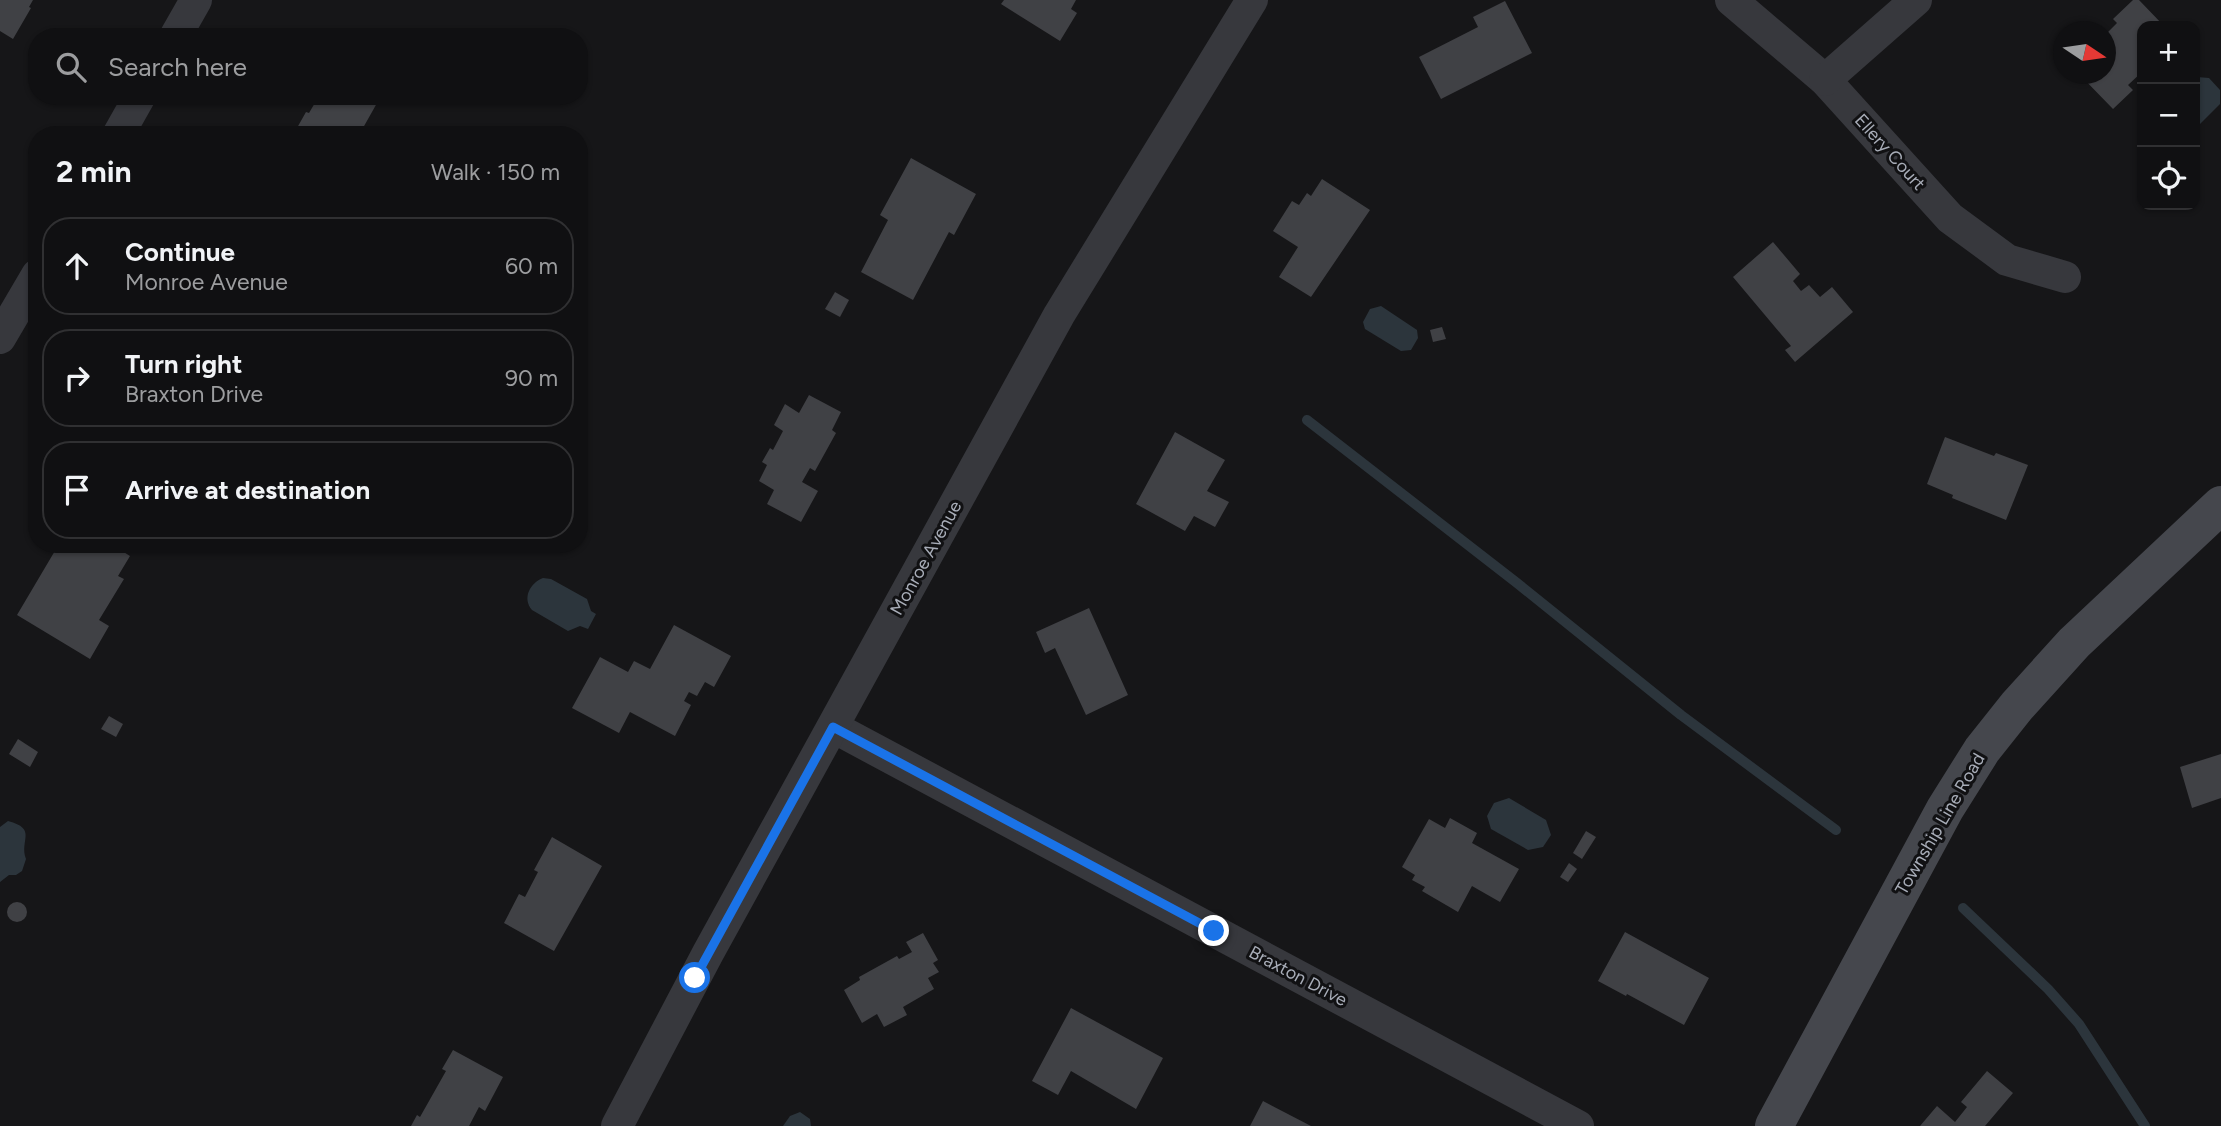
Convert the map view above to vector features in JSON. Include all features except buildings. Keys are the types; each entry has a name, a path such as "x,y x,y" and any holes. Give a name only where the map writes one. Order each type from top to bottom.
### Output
{"street":[{"path":"180,28 196,0"},
{"name":"Monroe Avenue","path":"617,1126 708,953 1059,315 1252,0"},
{"name":"Ellery Court","path":"1731,0 1825,80 1950,218 2007,260 2064,277"},
{"path":"1825,80 1916,0"},
{"path":"123,126 136,105"},
{"path":"0,338 28,290"},
{"name":"Township Line Road","path":"1774,1126 1945,809 1982,750 2017,706 2074,643 2216,516"},
{"name":"Braxton Drive","path":"833,727 1578,1126"}],"shaded area":[{"path":"2200,77 2209,78 2220,90 2220,104 2200,124"},
{"path":"1381,306 1417,330 1418,338 1411,350 1401,351 1365,329 1363,322 1370,309"},
{"path":"543,578 551,579 587,599 591,611 596,614 588,629 580,626 568,631 532,610 528,601 529,591 534,583"},
{"path":"1509,798 1546,820 1551,835 1543,847 1528,850 1491,829 1487,816 1494,803"},
{"path":"8,821 17,824 25,832 26,859 22,871 9,875 0,882 0,827"},
{"path":"800,1112 810,1119 811,1126 783,1126 790,1116"}],"waterway":[{"path":"1307,420 1681,715 1836,830"},
{"path":"1963,908 2048,989 2079,1024 2145,1126"}],"route":[{"path":"695,978 833,727 1214,931"}]}
